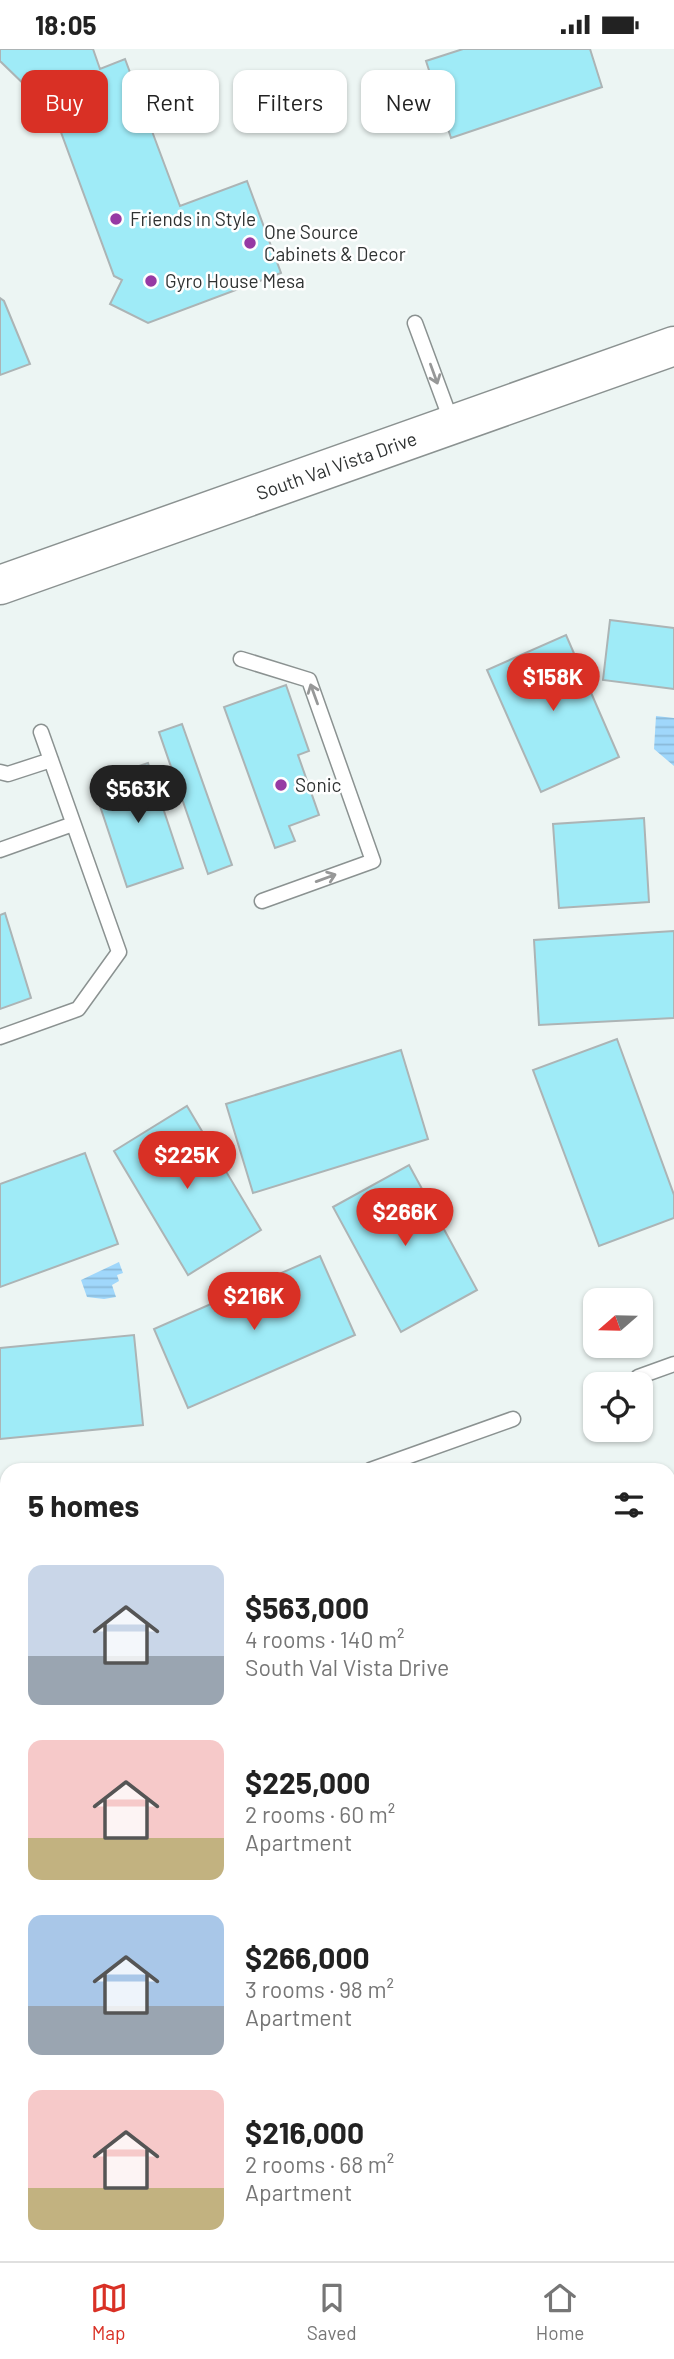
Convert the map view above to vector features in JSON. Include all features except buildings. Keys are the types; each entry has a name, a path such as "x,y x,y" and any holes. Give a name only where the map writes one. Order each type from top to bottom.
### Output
{"main road":[{"name":"South Val Vista Drive","path":"0,585 674,346"}],"lane":[{"path":"415,323 453,425"},
{"path":"241,659 309,680 373,861 262,901"},
{"path":"0,1037 78,1009 119,951 41,732"},
{"path":"0,772 8,774 51,760"},
{"path":"0,850 74,824"},
{"path":"652,1372 674,1364"},
{"path":"389,1463 513,1419"},
{"path":"411,1455 414,1463"}],"water":[{"path":"656,716 674,718 674,766 654,749"},
{"path":"119,1262 123,1273 117,1275 119,1281 112,1285 116,1297 87,1297 81,1280"}],"place":[{"name":"Friends in Style","path":"116,219"},
{"name":"One Source Cabinets & Decor","path":"250,243"},
{"name":"Gyro House Mesa","path":"151,281"},
{"name":"Sonic","path":"281,785"}]}
